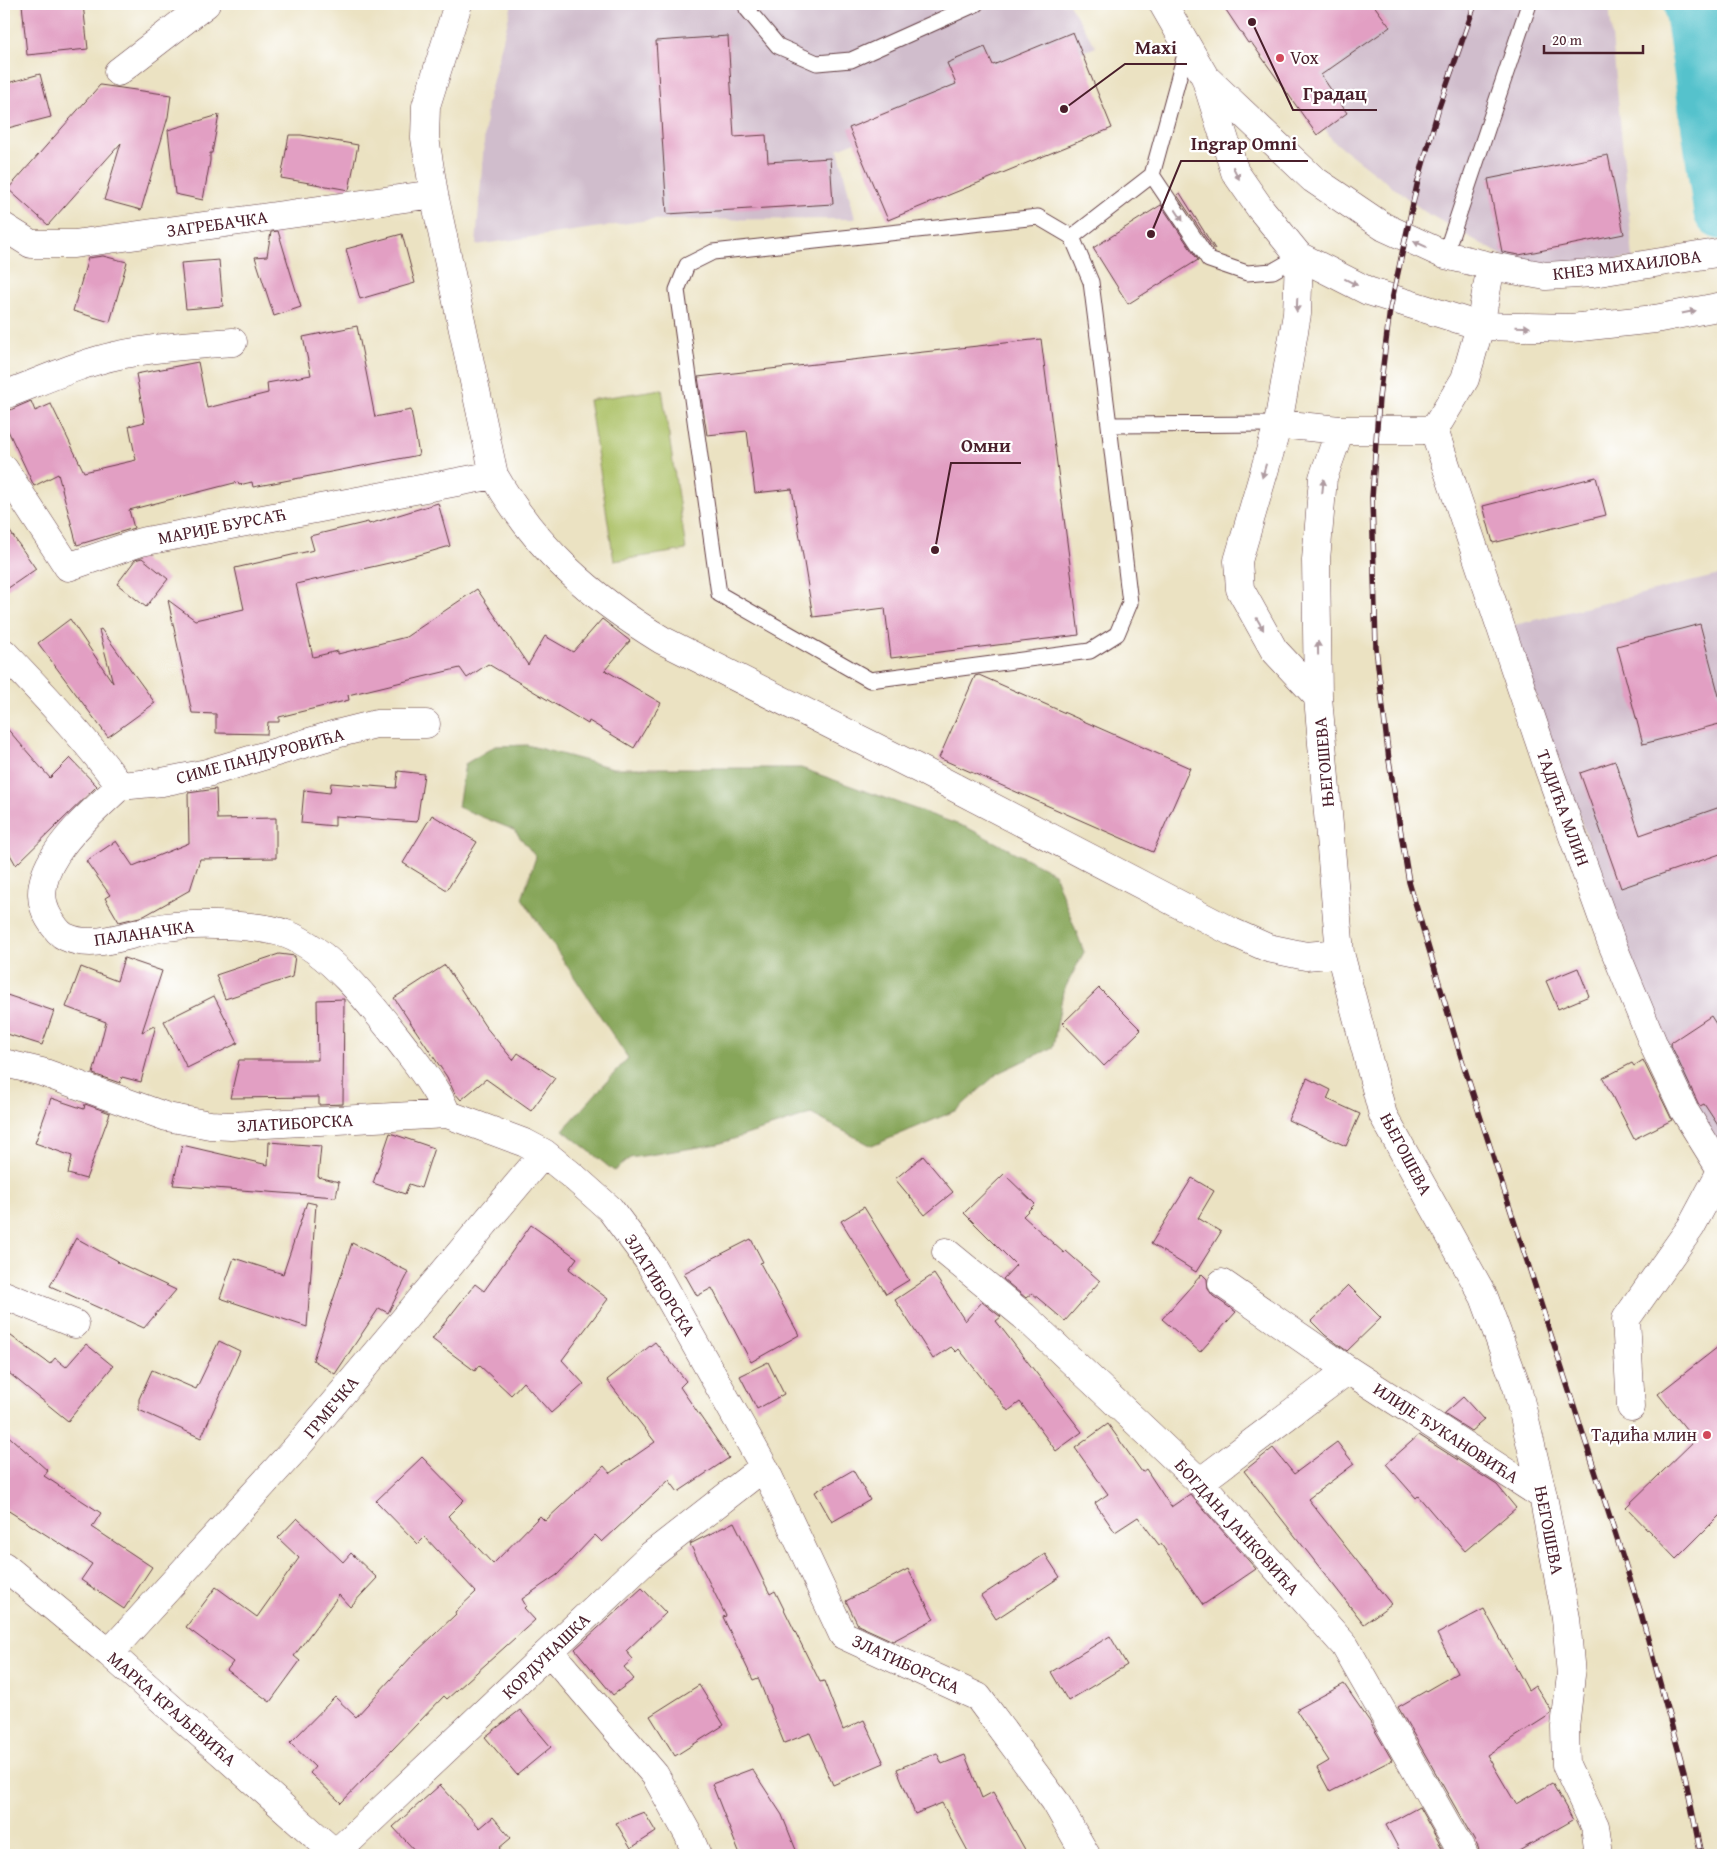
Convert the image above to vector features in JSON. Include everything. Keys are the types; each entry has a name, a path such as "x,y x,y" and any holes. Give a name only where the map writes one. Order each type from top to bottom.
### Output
{"street":[{"path":"118,72 206,4"},
{"path":"458,4 426,106 425,138 434,194 494,475 532,534 595,595 618,613 662,640 925,772 1232,932 1268,948 1306,956 1340,953"},
{"name":"КНЕЗ МИХАИЛОВА","path":"1163,4 1205,77 1235,172 1260,208 1299,256 1368,291 1480,326 1571,328 1655,319 1723,306"},
{"name":"КНЕЗ МИХАИЛОВА","path":"1205,77 1313,179 1384,227 1446,255 1491,266 1546,276 1593,274 1723,252"},
{"name":"ЗАГРЕБАЧКА","path":"4,227 32,244 74,244 434,194"},
{"path":"1299,256 1297,314 1278,424 1238,561 1240,589 1274,650 1318,697"},
{"path":"1278,424 1340,430 1434,430 1465,379 1480,326 1491,266"},
{"path":"4,395 97,360 147,350 233,342"},
{"name":"ЊЕГОШЕВА","path":"1340,430 1323,478 1316,560 1318,697 1340,953 1383,1115 1484,1297 1517,1387 1544,1496 1566,1618 1571,1675 1565,1727 1566,1765 1595,1826 1599,1855"},
{"name":"ТАДИЋА МЛИН","path":"1434,430 1549,770 1610,939 1655,1048 1680,1101 1722,1172"},
{"name":"МАРИЈЕ БУРСАЋ","path":"4,469 68,567 141,542 494,475"},
{"path":"4,653 96,752 120,786"},
{"name":"СИМЕ ПАНДУРОВИЋА","path":"120,786 162,782 207,773 336,734 376,724 426,724"},
{"name":"ПАЛАНАЧКА","path":"120,786 72,832 54,858 43,883 42,899 45,910 55,928 65,937 83,942 118,939 151,929 186,924 259,928 285,934 300,941 324,958 365,998 418,1065 434,1088 447,1114"},
{"name":"ЗЛАТИБОРСКА","path":"4,1063 42,1072 167,1117 210,1125 240,1126 447,1114 508,1135 544,1153 610,1209 648,1260 764,1466 843,1635 978,1697 1055,1801 1086,1855"},
{"name":"ГРМЕЧКА","path":"108,1652 296,1448 544,1153"},
{"path":"1630,1406 1626,1319 1691,1227 1722,1172"},
{"name":"БОГДАНА ЈАНКОВИЋА","path":"946,1252 1024,1316 1200,1482 1344,1646 1464,1855"},
{"name":"ИЛИЈЕ ЂУКАНОВИЋА","path":"1222,1283 1348,1370 1544,1496"},
{"path":"4,1296 75,1324"},
{"path":"1200,1482 1348,1370"},
{"name":"КОРДУНАШКА","path":"336,1854 650,1556 764,1466"},
{"name":"МАРКА КРАЉЕВИЋА","path":"4,1566 108,1652 336,1854"},
{"path":"550,1652 655,1775 688,1834 697,1855"}],"lane":[{"path":"746,4 747,9 778,46 817,63 851,60 976,4"},
{"path":"1446,255 1529,4"},
{"path":"1072,237 1152,175 1188,45"},
{"path":"1152,175 1208,260 1247,273 1273,271 1299,256"},
{"path":"1038,217 1072,237 1091,282 1110,425 1130,603 1117,634 1090,651 870,680 719,594 677,290 687,265 713,252 1038,217"},
{"path":"1110,425 1278,424"}],"shaded area":[{"path":"512,4 1069,4 1096,47 838,149 855,219 649,220 476,245 487,103"},
{"path":"1338,4 1609,4 1633,258 1523,267 1425,212 1332,140 1285,65"},
{"path":"1723,574 1723,1173 1677,1084 1510,626"}],"green space":[{"path":"662,389 686,550 614,561 589,400"},
{"path":"527,745 613,768 801,768 968,828 1054,873 1084,952 1063,992 1053,1047 998,1073 957,1110 872,1146 811,1114 718,1144 630,1158 614,1171 563,1130 628,1058 522,898 536,857 514,830 458,807 465,764 495,746"}],"building":[{"path":"22,4 83,4 88,49 27,55"},
{"path":"1222,4 1373,4 1390,27 1321,75 1347,113 1317,135 1251,42 1248,43"},
{"path":"1073,32 1112,128 888,220 849,128 956,84 947,63 985,47 993,65"},
{"path":"728,36 734,137 766,135 768,162 830,158 833,204 667,214 656,41"},
{"path":"40,74 51,117 4,129 4,84"},
{"path":"100,85 171,95 168,117 141,210 104,200 121,143 48,225 8,189"},
{"path":"219,115 212,153 210,153 203,200 175,194 168,130"},
{"path":"289,135 301,135 358,145 349,190 281,178"},
{"path":"1608,155 1624,234 1519,255 1502,252 1488,179"},
{"path":"1180,193 1215,249 1214,250 1177,195"},
{"path":"1161,205 1198,260 1128,304 1093,248"},
{"path":"278,231 301,307 274,316 255,257 267,256 271,232"},
{"path":"402,234 415,283 360,299 346,249"},
{"path":"103,256 127,262 110,322 73,311 88,258"},
{"path":"219,260 223,306 186,309 181,263"},
{"path":"357,326 375,417 411,410 419,455 253,487 252,482 239,485 238,482 129,510 134,528 77,545 58,474 34,486 4,422 4,413 31,401 35,411 51,404 84,472 136,460 129,426 145,422 136,374 198,362 207,408 268,393 267,383 311,375 303,337"},
{"path":"1041,339 1079,635 891,658 885,608 813,617 792,489 755,493 747,431 707,435 698,377"},
{"path":"1596,477 1606,515 1493,543 1483,506"},
{"path":"438,503 450,546 398,561 296,584 313,657 338,651 338,654 406,637 477,589 528,665 545,636 573,652 602,619 630,641 605,670 661,703 634,748 589,721 588,724 488,664 467,678 460,668 348,695 349,700 279,717 279,722 268,722 267,734 216,733 216,714 192,713 168,600 195,620 244,609 235,568 314,550 310,536 368,522 369,524"},
{"path":"4,523 36,569 4,591"},
{"path":"142,558 168,579 146,607 117,584 135,560"},
{"path":"70,619 113,683 99,630 101,629 155,703 108,737 38,643"},
{"path":"1700,624 1723,711 1723,723 1643,744 1617,646"},
{"path":"979,675 1190,768 1153,852 939,758 975,676"},
{"path":"4,725 50,778 70,758 97,786 16,865 4,844"},
{"path":"1615,761 1640,835 1723,806 1723,853 1621,888 1580,773"},
{"path":"398,771 424,774 417,822 335,816 335,826 301,823 304,790 330,793 331,783 396,788"},
{"path":"216,789 217,819 276,818 276,858 200,859 190,890 144,916 119,922 105,898 110,895 86,861 116,841 133,866 189,843 188,793"},
{"path":"432,815 477,842 447,890 403,863"},
{"path":"279,954 295,956 292,977 225,999 216,975"},
{"path":"124,958 162,971 142,1032 156,1025 141,1082 122,1077 120,1083 93,1074 106,1022 66,1007 81,967 117,981"},
{"path":"445,965 485,1026 513,1060 518,1053 555,1078 531,1111 486,1079 461,1100 394,998"},
{"path":"1578,968 1589,996 1558,1009 1546,981"},
{"path":"1099,988 1141,1030 1104,1066 1063,1023"},
{"path":"4,994 54,1011 42,1045 4,1033"},
{"path":"214,996 238,1043 187,1068 164,1021"},
{"path":"344,999 343,1104 319,1105 319,1097 230,1098 239,1060 318,1060 317,1000"},
{"path":"1711,1016 1723,1035 1723,1133 1704,1104 1700,1106 1698,1103 1670,1043"},
{"path":"1643,1060 1672,1120 1634,1139 1603,1078 1632,1063 1634,1066"},
{"path":"1307,1078 1331,1090 1327,1099 1360,1114 1346,1146 1288,1120"},
{"path":"51,1098 84,1109 85,1104 110,1113 86,1179 68,1174 72,1156 35,1143"},
{"path":"390,1133 434,1148 421,1188 409,1184 405,1194 373,1183"},
{"path":"269,1142 321,1146 318,1177 339,1182 336,1197 173,1185 182,1145 268,1165"},
{"path":"923,1156 953,1192 925,1215 895,1179"},
{"path":"1004,1174 1035,1204 1023,1216 1064,1253 1066,1251 1100,1281 1065,1321 1032,1293 1026,1298 1003,1279 1016,1265 964,1213"},
{"path":"1192,1178 1214,1191 1198,1218 1221,1232 1196,1272 1151,1244"},
{"path":"307,1202 316,1204 307,1327 220,1298 234,1258 283,1274"},
{"path":"864,1207 909,1280 886,1294 841,1221"},
{"path":"531,1225 577,1258 569,1269 608,1299 562,1360 584,1384 551,1413 523,1382 511,1395 479,1365 475,1371 432,1339 475,1284 484,1291"},
{"path":"76,1238 117,1262 176,1290 144,1328 50,1286"},
{"path":"751,1239 763,1262 760,1263 799,1335 751,1362 712,1288 697,1296 684,1273"},
{"path":"352,1243 409,1272 388,1313 379,1308 335,1374 313,1360"},
{"path":"934,1274 965,1321 982,1302 1001,1317 996,1321 1082,1432 1056,1451 1020,1402 1008,1411 959,1349 956,1352 951,1347 933,1359 895,1300"},
{"path":"1202,1274 1207,1279 1208,1289 1213,1296 1236,1312 1200,1352 1162,1319"},
{"path":"1348,1285 1381,1318 1347,1351 1325,1335 1311,1321"},
{"path":"4,1331 50,1364 55,1358 66,1367 86,1344 113,1366 68,1421 4,1369"},
{"path":"219,1341 240,1351 201,1438 139,1410 139,1399 152,1370 196,1389"},
{"path":"655,1342 686,1381 680,1387 729,1458 678,1492 669,1480 602,1542 595,1535 557,1575 522,1599 526,1606 524,1608 535,1620 447,1699 444,1696 341,1803 310,1773 315,1767 290,1743 335,1697 356,1717 413,1655 476,1592 425,1537 418,1544 376,1501 422,1457 464,1500 448,1516 493,1564 540,1516 545,1521 604,1466 610,1473 655,1442 607,1380"},
{"path":"1723,1343 1723,1512 1676,1559 1626,1507 1695,1440 1658,1394"},
{"path":"768,1362 784,1394 757,1409 740,1376"},
{"path":"1463,1397 1484,1420 1471,1431 1444,1414"},
{"path":"1108,1424 1142,1472 1146,1469 1171,1507 1190,1494 1256,1569 1203,1605 1161,1544 1159,1545 1138,1517 1115,1532 1095,1503 1108,1494 1075,1448"},
{"path":"4,1432 48,1471 44,1476 101,1513 92,1527 152,1567 124,1609 81,1580 92,1564 4,1508"},
{"path":"1419,1435 1497,1485 1516,1508 1465,1551 1418,1496 1416,1498 1386,1464"},
{"path":"1337,1442 1354,1464 1308,1499 1391,1604 1364,1624 1244,1471 1273,1448 1294,1474"},
{"path":"853,1470 870,1500 832,1522 815,1492"},
{"path":"297,1518 343,1562 351,1553 377,1578 350,1607 339,1595 294,1656 300,1661 270,1702 227,1670 233,1662 186,1627 216,1587 257,1617 299,1558 278,1538"},
{"path":"734,1522 770,1594 775,1591 820,1682 824,1681 843,1730 864,1720 884,1763 833,1785 810,1733 784,1743 758,1678 753,1680 723,1617 726,1616 690,1544"},
{"path":"1045,1554 1060,1577 996,1619 981,1596"},
{"path":"908,1569 934,1619 893,1641 858,1625 846,1601"},
{"path":"642,1588 666,1613 626,1651 633,1659 624,1667 634,1679 613,1695 575,1649"},
{"path":"1484,1609 1528,1690 1535,1685 1551,1710 1551,1714 1487,1755 1516,1804 1552,1783 1573,1820 1512,1855 1480,1855 1478,1847 1398,1707 1457,1673 1437,1634"},
{"path":"1110,1636 1127,1665 1068,1701 1051,1672"},
{"path":"1344,1684 1370,1722 1392,1760 1330,1792 1317,1768 1329,1761 1296,1710"},
{"path":"699,1685 724,1725 675,1756 650,1716"},
{"path":"520,1710 551,1747 517,1775 485,1737"},
{"path":"937,1753 942,1764 965,1755 982,1798 993,1792 1028,1855 970,1855 942,1803 915,1814 897,1769"},
{"path":"752,1769 782,1815 798,1855 740,1855 712,1784"},
{"path":"440,1785 480,1828 493,1817 511,1838 499,1848 505,1855 419,1855 393,1827"},
{"path":"1419,1807 1446,1855 1402,1855 1386,1825"},
{"path":"644,1812 656,1832 631,1848 616,1823"}],"waterway":[{"path":"1694,4 1723,210"}],"railway":[{"path":"1475,4 1439,107 1417,185 1390,309 1379,398 1372,498 1376,648 1389,760 1409,882 1461,1057 1640,1610 1684,1771 1701,1855"}],"place":[{"name":"Градац","path":"1252,22"},
{"name":"Vox","path":"1280,58"},
{"name":"Maxi","path":"1064,109"},
{"name":"Ingrap Omni","path":"1151,234"},
{"name":"Омни","path":"935,550"},
{"name":"Тадића млин","path":"1707,1435"}]}
